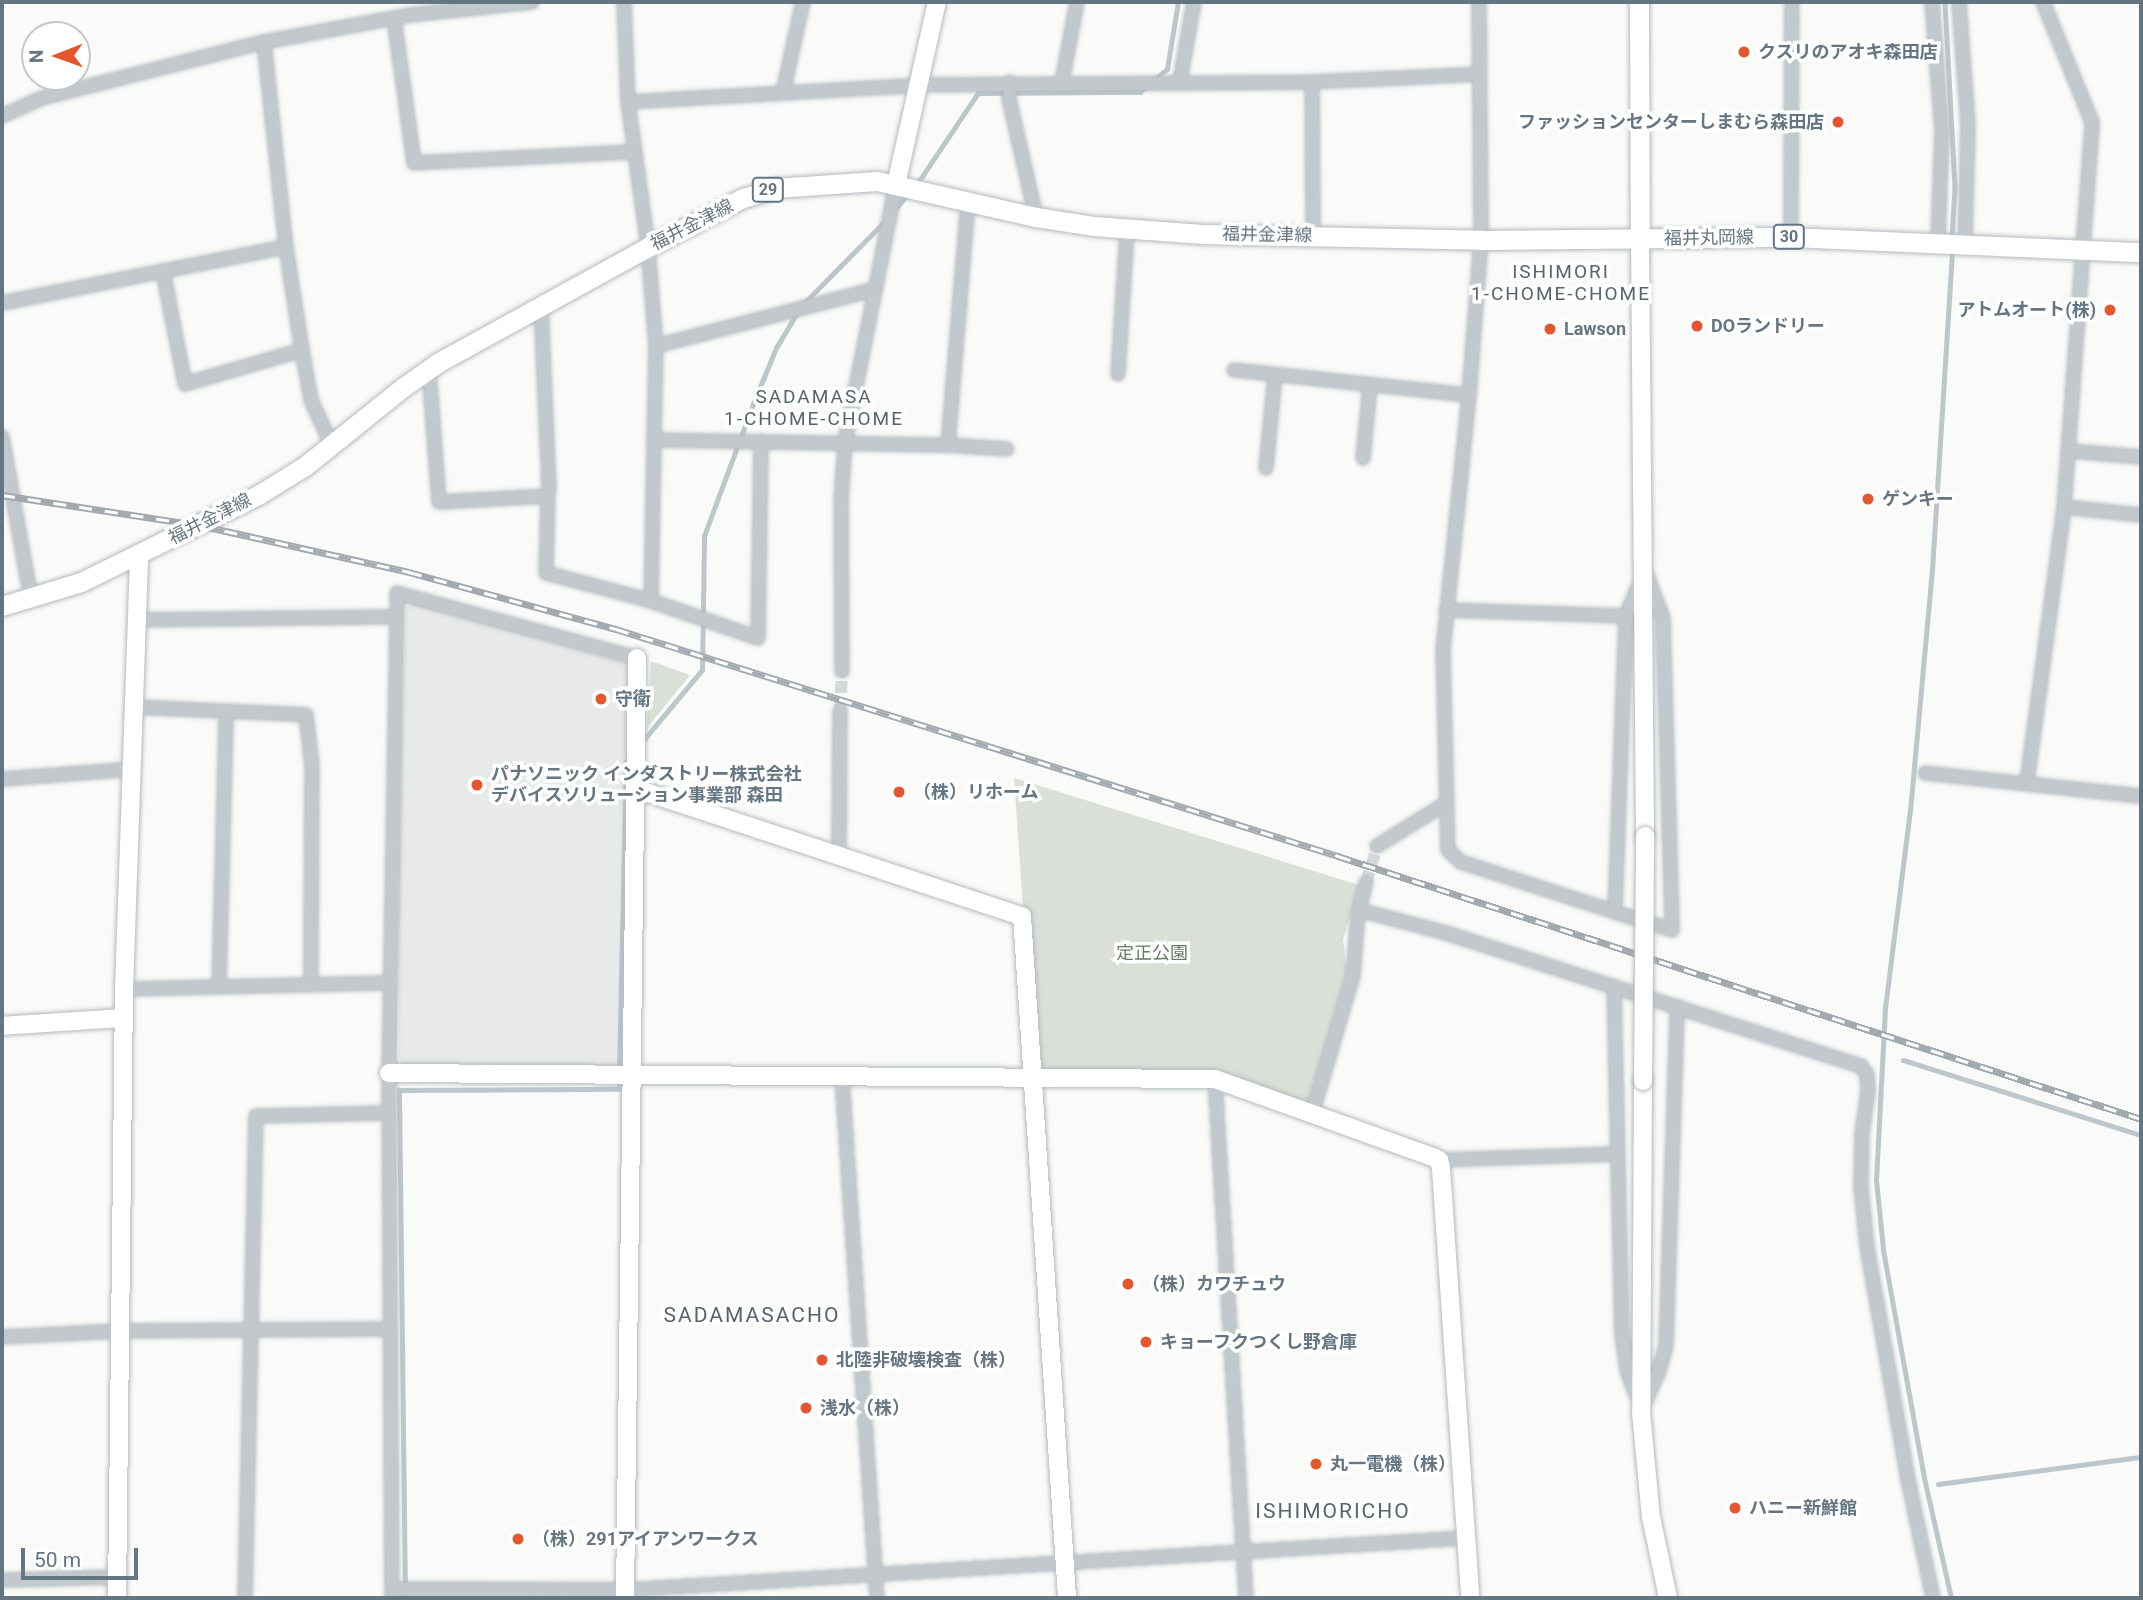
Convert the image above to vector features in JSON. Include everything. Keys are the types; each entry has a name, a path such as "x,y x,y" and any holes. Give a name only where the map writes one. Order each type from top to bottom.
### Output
{"main road":[{"name":"福井丸岡線","path":"1639,2 1640,239 1791,237 2141,252"},
{"name":"福井金津線","path":"2,606 81,582 258,495 332,446 429,369 648,247 743,198 775,188 850,181 896,185 1036,217 1127,229 1481,240 1640,239"}],"street":[{"path":"2,116 42,99 264,41 394,18 410,8 532,2"},
{"path":"624,2 628,103 648,247 656,346 651,601"},
{"path":"783,92 803,2"},
{"path":"842,671 841,501 845,442 896,185 937,2"},
{"path":"1062,82 1077,2"},
{"path":"1180,81 1194,2"},
{"path":"1479,2 1481,240 1469,395 1443,649 1448,850 1452,857 1498,876 1672,930 1663,618 1645,570"},
{"path":"1791,237 1792,2"},
{"path":"1932,2 1942,131 1938,242"},
{"path":"1959,2 1968,126 1965,243"},
{"path":"2027,782 2064,507 2092,122 2043,2"},
{"path":"394,18 414,163 634,152"},
{"path":"264,41 286,247 310,400 332,446"},
{"path":"628,103 920,85 1010,82 1312,82 1479,74"},
{"path":"1010,82 1009,99 1036,217"},
{"path":"1312,82 1314,236"},
{"path":"948,445 968,203"},
{"path":"1118,374 1127,229"},
{"path":"1640,239 1645,570 1641,1410 1651,1517 1668,1598"},
{"path":"2,303 286,247"},
{"path":"163,271 185,384 302,350"},
{"path":"656,346 876,289"},
{"path":"541,305 549,491"},
{"path":"429,369 439,502 548,496 546,573 651,601 758,638 761,441"},
{"path":"1234,370 1469,395"},
{"path":"1266,468 1275,374"},
{"path":"1363,458 1370,385"},
{"path":"2,437 31,598"},
{"path":"654,439 948,445 1007,450"},
{"path":"2068,451 2141,457"},
{"path":"2064,507 2141,515"},
{"path":"2,508 16,510"},
{"path":"117,1598 123,1018 139,555"},
{"path":"1615,912 1626,616 1645,570"},
{"path":"625,1594 638,658 397,593 389,1073 392,1594 625,1594 875,1574 1466,1538"},
{"path":"1446,610 1626,616"},
{"path":"137,620 396,617"},
{"path":"134,707 306,715 312,765 311,985"},
{"path":"219,987 226,711"},
{"path":"839,856 841,712"},
{"path":"2,779 131,769"},
{"path":"1924,774 2027,782 2141,796"},
{"path":"637,789 1022,916 1035,1079 1067,1598"},
{"path":"1377,846 1445,804"},
{"path":"1312,1114 1353,976 1359,910 1366,883"},
{"path":"1359,910 1446,933 1861,1066 1867,1075 1861,1187 1867,1247 1909,1484 1933,1598"},
{"path":"124,989 390,983"},
{"path":"1614,986 1622,1334 1627,1371 1641,1410"},
{"path":"1641,1410 1658,1374 1666,1346 1677,1006"},
{"path":"2,1026 123,1018"},
{"path":"389,1073 1215,1079 1439,1160 1618,1154"},
{"path":"842,1077 877,1598"},
{"path":"1215,1079 1246,1598"},
{"path":"245,1598 256,1116 389,1113"},
{"path":"1439,1160 1470,1598"},
{"path":"2,1337 120,1331 390,1329"},
{"path":"2,1580 118,1577"}],"shaded area":[{"path":"413,601 626,663 630,669 624,1061 619,1066 403,1064 399,1058 399,868 406,608"}],"green space":[{"path":"651,661 690,675 647,728"},
{"name":"定正公園","path":"1014,778 1359,885 1343,940 1347,972 1306,1112 1215,1079 1035,1079"}],"waterway":[{"path":"1154,80 1167,69 1178,2"},
{"path":"1945,2 1955,188 1952,238"},
{"path":"917,184 978,93 1140,92 1147,86"},
{"path":"896,208 909,193"},
{"path":"804,303 886,220"},
{"path":"1951,1598 1924,1478 1883,1249 1876,1180 1885,1008 1910,811 1932,570 1952,251"},
{"path":"641,743 702,670 704,536 776,348 797,313"},
{"path":"619,1070 626,762 629,758"},
{"path":"1903,1060 2141,1135"},
{"path":"405,1598 399,1090 619,1089 619,1079"},
{"path":"1938,1484 2141,1457"}],"tunnel":[{"path":"840,711 842,671"},
{"path":"1366,883 1377,846"}],"railway":[{"path":"2,495 199,525 409,572 616,629 1338,856 2141,1119"}],"place":[{"name":"クスリのアオキ森田店","path":"1744,52"},
{"name":"ファッションセンターしまむら森田店","path":"1838,122"},
{"name":"アトムオート(株)","path":"2110,310"},
{"name":"DOランドリー","path":"1697,326"},
{"name":"Lawson","path":"1550,329"},
{"name":"ゲンキー","path":"1868,499"},
{"name":"守衛","path":"601,699"},
{"name":"パナソニック インダストリー株式会社 デバイスソリューション事業部 森田","path":"477,785"},
{"name":"（株）リホーム","path":"899,792"},
{"name":"（株）カワチュウ","path":"1128,1284"},
{"name":"キョーフクつくし野倉庫","path":"1146,1342"},
{"name":"北陸非破壊検査（株）","path":"822,1360"},
{"name":"浅水（株）","path":"806,1408"},
{"name":"丸一電機（株）","path":"1316,1464"},
{"name":"ハニー新鮮館","path":"1735,1508"},
{"name":"（株）291アイアンワークス","path":"518,1539"}],"district":[{"name":"ISHIMORI 1-CHOME-CHOME","path":"1561,283"},
{"name":"SADAMASA 1-CHOME-CHOME","path":"814,408"},
{"name":"SADAMASACHO","path":"752,1315"},
{"name":"ISHIMORICHO","path":"1333,1511"}]}
